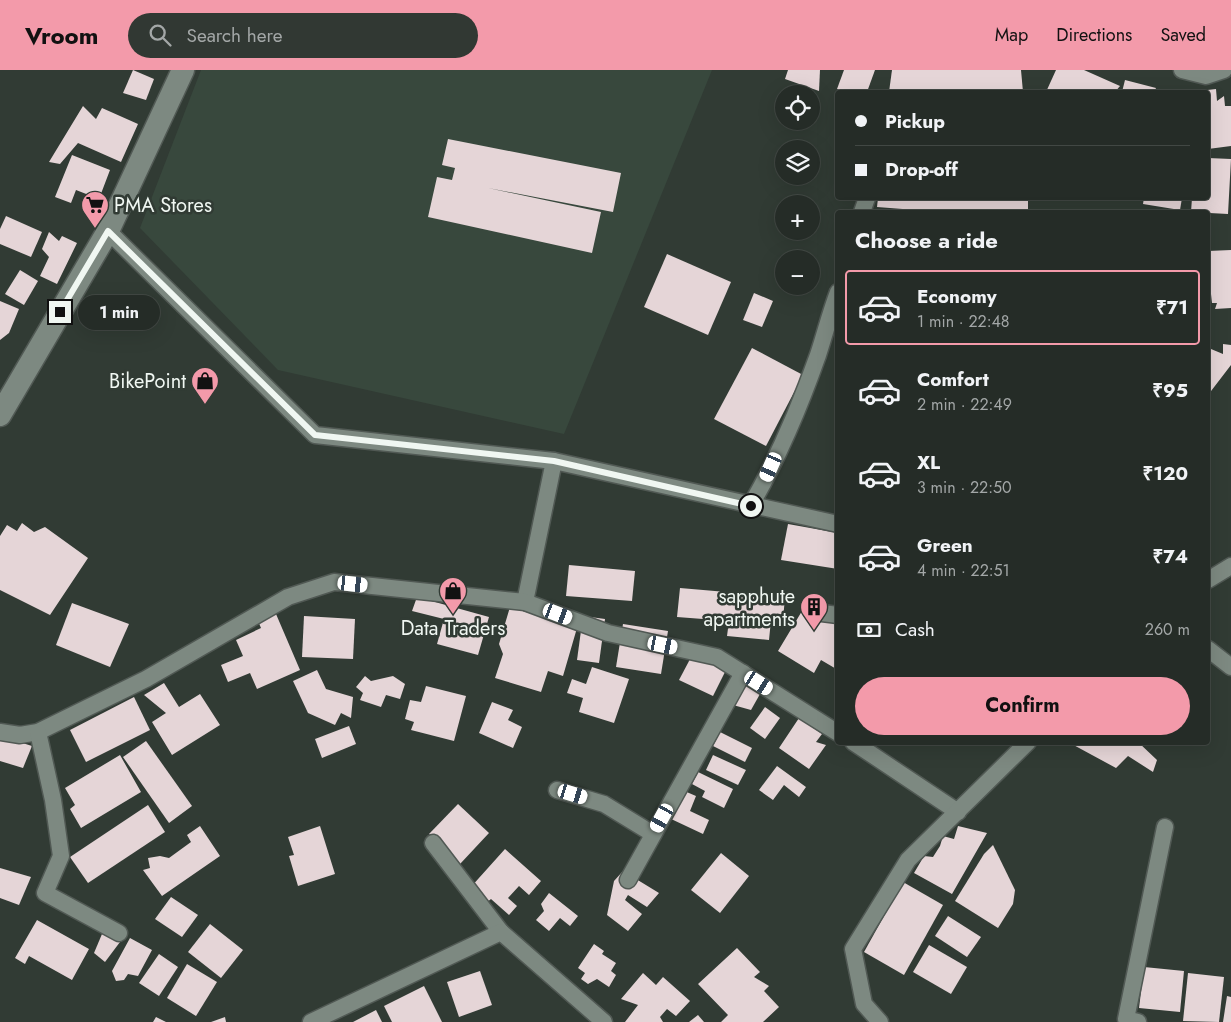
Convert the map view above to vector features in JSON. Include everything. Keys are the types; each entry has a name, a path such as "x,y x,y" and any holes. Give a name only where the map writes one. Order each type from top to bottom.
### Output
{"main road":[{"path":"0,415 108,231 183,70"}],"street":[{"path":"1182,70 1206,76 1224,70"},
{"path":"108,231 315,435 554,461 835,523"},
{"path":"751,506 764,484 796,412 835,301"},
{"path":"525,602 554,461"},
{"path":"1210,579 1231,566"},
{"path":"0,732 20,735 38,732 146,679 288,597 334,582 525,602 608,633 718,657 835,731"},
{"path":"814,612 835,615"},
{"path":"1210,650 1231,666"},
{"path":"628,880 743,674"},
{"path":"38,732 53,800 62,856 45,893 119,933"},
{"path":"857,745 958,812"},
{"path":"880,1022 864,1004 852,949 908,860 1025,745"},
{"path":"557,790 604,804 654,834"},
{"path":"1138,1022 1126,1019 1165,827"},
{"path":"433,843 501,932 604,1022"},
{"path":"311,1022 501,932"}],"shaded area":[{"path":"201,70 712,70 564,434 278,370 140,228"}],"building":[{"path":"133,70 154,79 146,100 123,93"},
{"path":"788,70 820,70 819,85 802,85 785,79"},
{"path":"844,70 875,70 868,90 837,89"},
{"path":"892,70 1021,70 1023,90 889,90"},
{"path":"1056,70 1084,70 1120,86 1117,90 1047,90"},
{"path":"1125,80 1156,88 1155,90 1122,90"},
{"path":"1216,89 1217,101 1224,96 1225,106 1231,106 1231,146 1210,149 1210,90 1208,90"},
{"path":"83,106 96,119 102,108 138,124 121,162 78,143 60,164 49,162"},
{"path":"448,139 621,173 613,212 488,188 601,212 592,253 428,217 437,177 452,180 455,168 442,165"},
{"path":"72,155 110,170 99,199 76,190 71,203 55,197"},
{"path":"1210,158 1231,159 1228,214 1210,213 1210,210 1191,210 1192,200 1210,200"},
{"path":"878,200 1028,200 1028,210 915,210 877,207"},
{"path":"1144,200 1182,200 1180,210 1143,204"},
{"path":"6,216 42,232 31,257 0,244 0,229"},
{"path":"49,232 59,241 62,236 77,243 57,284 40,276 49,257 42,249"},
{"path":"1231,250 1231,308 1215,309 1217,303 1212,303 1210,294 1210,251"},
{"path":"667,254 731,282 708,335 644,307"},
{"path":"20,270 38,281 24,305 5,294"},
{"path":"754,293 773,301 762,327 743,320"},
{"path":"0,301 19,309 9,333 0,340"},
{"path":"1223,344 1231,345 1231,365 1210,392 1210,350 1211,349 1223,354"},
{"path":"752,348 803,375 766,446 714,419"},
{"path":"22,523 34,532 45,527 88,558 50,615 0,590 0,536 7,525 17,531"},
{"path":"788,524 835,532 835,569 781,560"},
{"path":"569,565 635,571 632,601 566,596"},
{"path":"680,588 785,597 783,620 771,620 769,640 727,636 729,621 677,617"},
{"name":"sapphute apartments","path":"811,596 835,610 835,668 821,660 814,673 778,651"},
{"path":"417,597 489,617 478,655 437,644 444,619 412,611"},
{"path":"72,603 129,624 110,667 56,645"},
{"path":"510,607 577,628 563,676 548,671 541,692 495,678 503,654 499,644"},
{"path":"276,614 300,670 257,689 250,673 228,682 221,665 243,656 236,640 261,628 258,621"},
{"path":"304,616 355,619 353,659 302,657"},
{"path":"583,616 605,619 599,663 577,660"},
{"path":"623,624 668,631 661,674 616,667"},
{"path":"698,644 731,660 713,696 679,680"},
{"path":"592,667 629,679 614,723 579,712 583,698 567,693 572,679 586,684"},
{"path":"317,670 326,689 353,697 351,718 341,713 335,725 308,713 293,681"},
{"path":"365,676 371,681 393,676 405,684 400,699 386,695 381,707 360,700 363,693 356,687"},
{"path":"164,683 179,707 200,694 220,725 172,755 152,722 166,713 144,695"},
{"path":"746,685 760,694 751,710 733,705"},
{"path":"426,686 466,696 454,741 411,730 414,722 405,719 410,700 421,702"},
{"path":"134,697 150,730 86,762 70,730"},
{"path":"492,702 513,710 508,720 522,727 513,748 479,733"},
{"path":"765,707 780,718 765,739 750,728"},
{"path":"799,718 822,734 816,742 826,745 809,769 779,748"},
{"path":"349,726 356,744 322,758 315,739"},
{"path":"720,732 752,748 745,762 713,746"},
{"path":"0,736 32,746 23,768 0,761"},
{"path":"146,741 192,806 169,823 123,757"},
{"path":"1074,745 1141,745 1157,760 1153,772 1128,756 1116,768"},
{"path":"120,755 141,792 81,828 70,809 75,805 65,788"},
{"path":"713,755 746,770 738,785 706,770"},
{"path":"777,766 806,787 799,797 784,785 773,800 759,790"},
{"path":"698,772 733,789 724,808 702,797 705,791 692,784"},
{"path":"682,790 696,796 690,811 709,820 703,834 669,818"},
{"path":"458,804 489,833 460,864 429,834"},
{"path":"148,805 165,832 88,883 70,857"},
{"path":"200,826 220,856 162,896 143,870 150,868 148,858 160,856 169,858 191,842 187,835"},
{"path":"320,826 335,874 298,886 289,856 294,855 288,837"},
{"path":"958,826 987,833 952,894 914,873 924,856 933,857 940,846 943,836 954,839"},
{"path":"993,845 1015,890 1013,904 998,928 955,901 984,854"},
{"path":"505,849 541,881 529,895 519,886 508,898 517,906 509,915 491,899 486,903 470,888"},
{"path":"721,853 749,876 720,913 691,890"},
{"path":"0,868 31,877 19,905 0,898"},
{"path":"623,871 659,893 647,907 628,895 625,900 642,914 628,931 607,915 614,881"},
{"path":"903,882 943,905 904,975 864,952"},
{"path":"549,893 578,916 570,926 560,918 549,931 536,920 544,911 541,904"},
{"path":"171,897 198,915 182,937 155,919"},
{"path":"948,916 981,937 967,957 935,936"},
{"path":"37,920 89,949 72,980 29,956 25,964 15,958"},
{"path":"210,924 243,950 221,978 188,952"},
{"path":"102,934 120,942 105,962 94,953"},
{"path":"130,938 152,950 138,976 128,974 124,980 116,981 112,971"},
{"path":"594,944 604,951 602,954 616,963 611,971 616,975 609,987 597,979 588,984 581,979 585,973 578,968"},
{"path":"929,945 967,967 951,994 913,972"},
{"path":"737,948 760,972 754,977 769,986 764,991 779,1007 763,1022 721,1022 728,1015 698,984"},
{"path":"159,954 178,967 159,996 139,983"},
{"path":"187,964 217,982 196,1016 167,998"},
{"path":"1144,967 1184,971 1180,1012 1139,1008"},
{"path":"480,971 492,1005 459,1017 447,982"},
{"path":"643,973 656,985 663,977 690,1001 676,1016 667,1009 660,1017 663,1022 625,1022 638,1005 621,999"},
{"path":"1188,973 1224,977 1219,1022 1183,1021"},
{"path":"424,986 442,1022 392,1022 384,1006"},
{"path":"1227,996 1231,997 1231,1022 1223,1022"},
{"path":"376,1010 382,1022 353,1022"},
{"path":"698,1015 704,1022 689,1022"},
{"path":"156,1017 166,1022 153,1022"},
{"path":"225,1017 226,1022 211,1022"}],"place":[{"name":"PMA Stores","path":"95,229"},
{"name":"BikePoint","path":"205,405"},
{"name":"Data Traders","path":"453,615"},
{"name":"sapphute apartments","path":"814,631"}],"route":[{"path":"60,312 108,231 315,435 554,461 751,506"}]}
